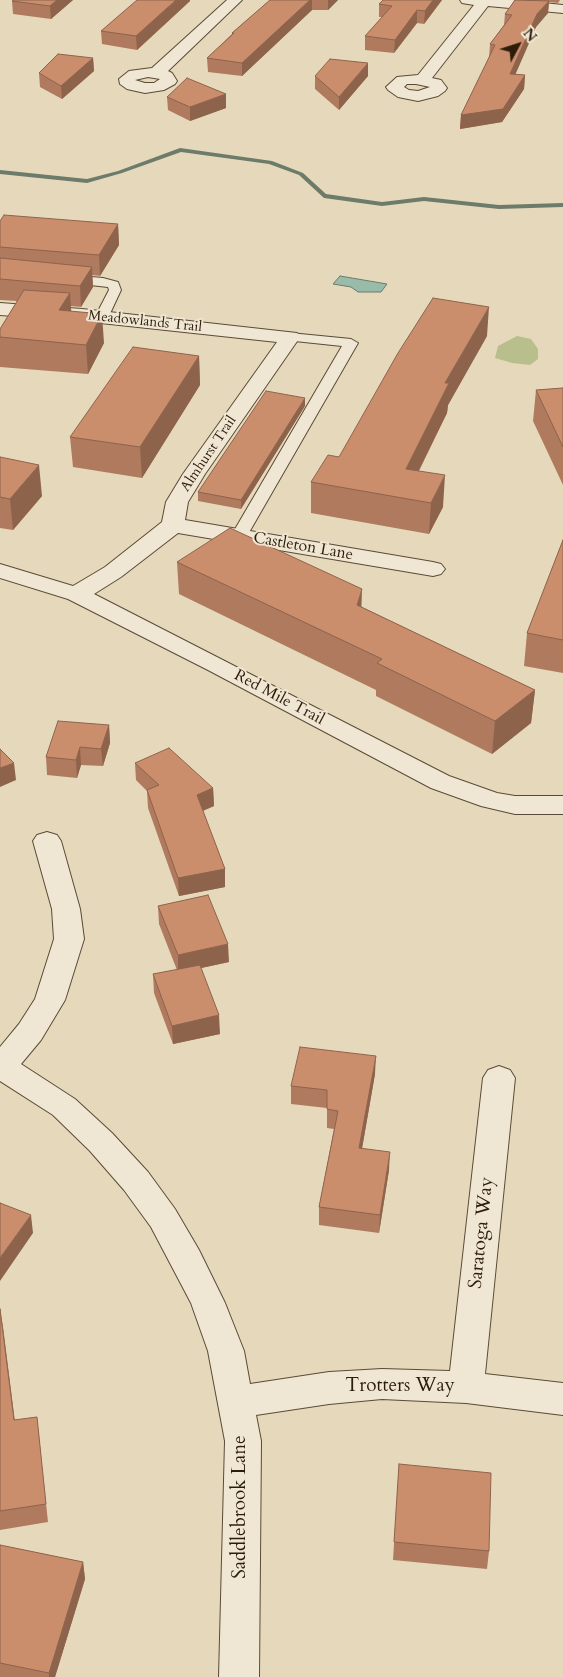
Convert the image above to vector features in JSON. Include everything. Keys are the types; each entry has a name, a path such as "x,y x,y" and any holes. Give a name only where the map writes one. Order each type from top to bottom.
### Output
{"street":[{"path":"156,73 235,0"},
{"path":"467,0 563,8"},
{"path":"422,79 485,2"},
{"name":"Meadowlands Trail","path":"0,309 290,337"},
{"name":"Almhurst Trail","path":"173,525 177,502 194,474 290,337"},
{"path":"76,594 113,572 173,525"},
{"name":"Castleton Lane","path":"173,525 433,569"},
{"name":"Red Mile Trail","path":"0,571 76,594 217,665 440,782 491,800 523,805 563,805"},
{"path":"0,1067 30,1032 50,1000 69,939 66,909 47,841"},
{"name":"Saddlebrook Lane","path":"0,1067 64,1107 102,1142 136,1181 163,1218 187,1260 208,1304 226,1351 243,1441 238,1677"},
{"name":"Saratoga Way","path":"466,1388 499,1078"},
{"name":"Trotters Way","path":"237,1402 330,1388 382,1384 466,1388 563,1399"}],"lane":[{"path":"56,278 103,282 113,285 115,290 102,318"},
{"path":"239,536 351,343 290,337"}],"shaded area":[{"path":"340,276 387,284 381,292 358,292 351,287 333,284"},
{"path":"517,336 531,339 538,349 538,359 530,365 512,363 495,358 498,346"}],"building":[{"path":"57,0 50,6 12,1"},
{"path":"137,0 176,0 136,36 101,31"},
{"path":"270,0 310,0 242,63 207,58 234,33 232,33"},
{"path":"383,0 433,0 425,11 417,10 395,40 365,36 392,6 379,4"},
{"path":"515,0 549,1 537,14 510,74 525,75 503,109 461,115 495,45 490,44 512,15 505,14"},
{"path":"58,54 93,58 61,86 39,73"},
{"path":"330,59 368,63 339,97 315,76"},
{"path":"187,78 226,94 190,107 167,97"},
{"path":"4,215 118,224 99,255 0,247 0,221"},
{"path":"0,258 92,267 80,286 0,279"},
{"path":"24,290 70,293 59,310 102,314 86,345 0,337 0,329"},
{"path":"433,298 489,307 445,383 449,383 406,469 445,475 431,503 311,482 328,455 339,457 398,353"},
{"path":"133,347 199,356 140,447 70,437"},
{"path":"563,388 563,447 536,390"},
{"path":"266,391 305,398 241,500 198,492"},
{"path":"0,457 39,465 10,499 0,497"},
{"path":"230,528 362,589 357,605 535,690 495,721 377,663 382,659 177,562"},
{"path":"563,540 563,640 527,633"},
{"path":"58,721 109,725 101,749 80,747 76,760 46,757"},
{"path":"169,748 213,788 197,795 225,869 178,878 147,790 159,785 135,763"},
{"path":"0,749 14,763 0,768"},
{"path":"208,895 228,944 178,955 158,906"},
{"path":"200,965 219,1015 172,1026 153,974"},
{"path":"300,1047 376,1056 359,1148 390,1152 380,1215 319,1207 338,1111 327,1109 327,1090 291,1086"},
{"path":"0,1203 31,1215 0,1258"},
{"path":"0,1309 14,1420 37,1417 46,1504 0,1511"},
{"path":"399,1464 491,1473 489,1551 394,1542"},
{"path":"0,1545 83,1562 49,1673 0,1663"}],"waterway":[{"path":"0,172 87,181 120,172 180,150 270,162 301,174 324,196 382,204 424,199 499,207 563,205"}]}
